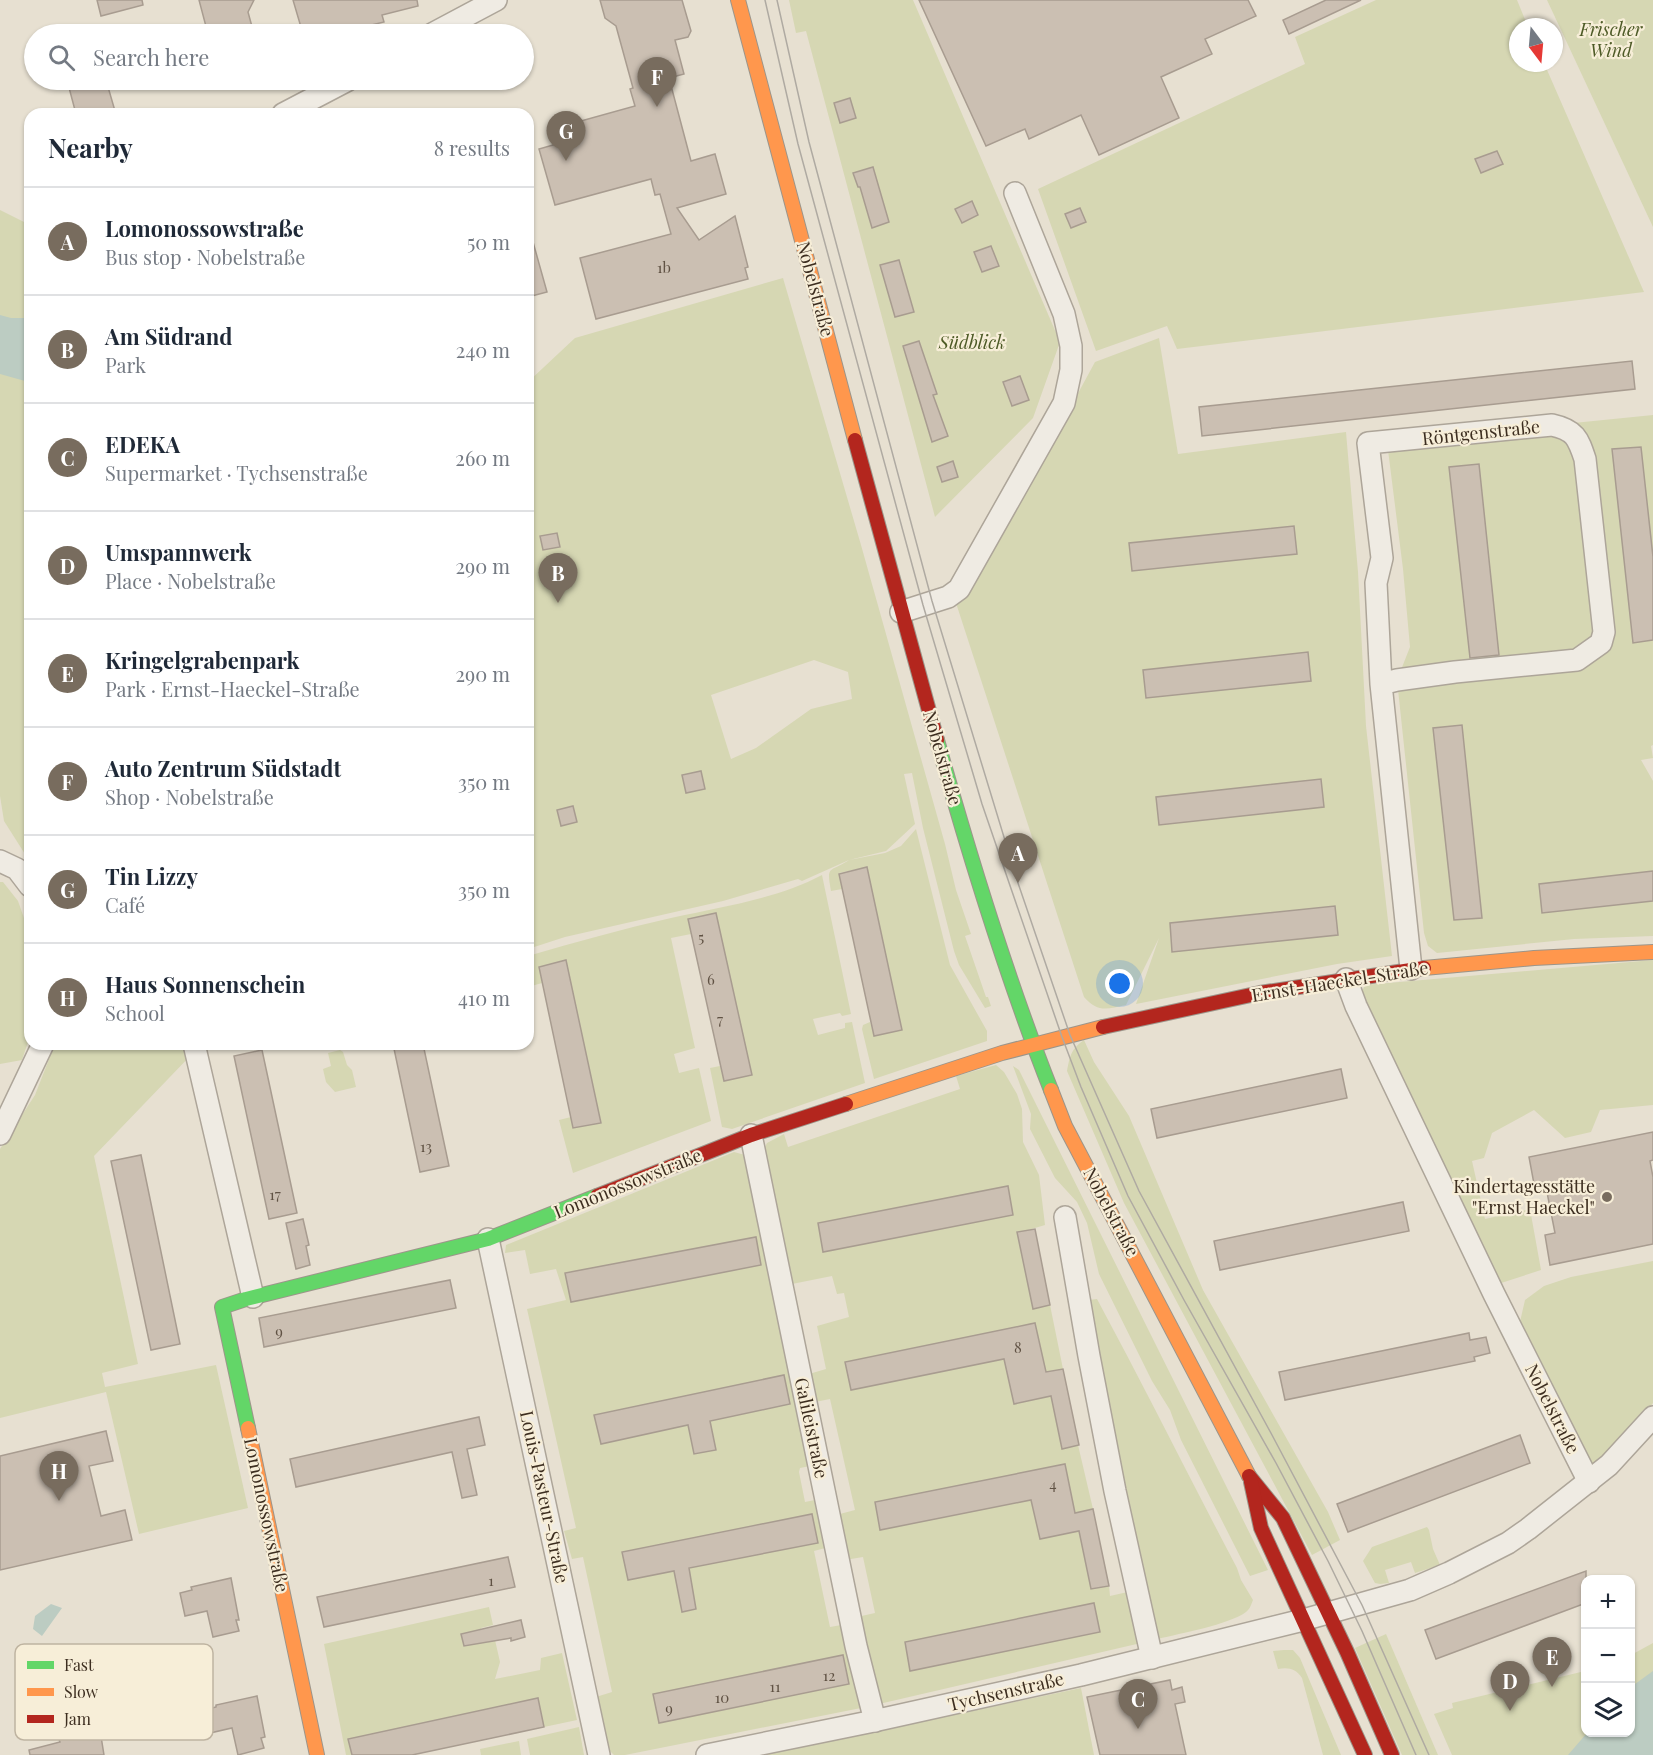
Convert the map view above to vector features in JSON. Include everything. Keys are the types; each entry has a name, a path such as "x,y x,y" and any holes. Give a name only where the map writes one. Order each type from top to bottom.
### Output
{"main road":[{"name":"Nobelstraße","path":"738,0 901,612 968,850 1033,1045 1065,1126 1250,1477 1283,1518 1392,1755"},
{"name":"Ernst-Haeckel-Straße","path":"1033,1045 1131,1020 1260,993 1411,969 1534,958 1653,952"},
{"name":"Lomonossowstraße","path":"317,1755 222,1307 253,1297 488,1239 751,1135 943,1071 1033,1045"},
{"name":"Nobelstraße","path":"1250,1477 1261,1528 1365,1755"}],"street":[{"path":"451,24 496,0"},
{"path":"294,108 329,90"},
{"path":"901,612 948,597 959,589 1064,403 1071,370 1071,346 1064,314 1015,194"},
{"name":"Röntgenstraße","path":"1381,684 1455,672 1577,660 1601,643 1604,632 1585,459 1574,434 1552,425 1368,443 1382,558 1376,583 1381,684 1411,969"},
{"path":"0,861 17,869 24,878"},
{"name":"Nobelstraße","path":"1346,979 1356,1006 1481,1266 1589,1482"},
{"path":"0,1134 40,1050"},
{"path":"196,1050 253,1297"},
{"name":"Galileistraße","path":"751,1135 856,1646 874,1721"},
{"path":"1065,1217 1115,1491 1152,1658"},
{"name":"Louis-Pasteur-Straße","path":"488,1239 599,1755"},
{"path":"1328,1613 1410,1590 1508,1543 1609,1465 1653,1417"},
{"name":"Tychsenstraße","path":"707,1755 874,1721 1152,1658 1328,1613"}],"green space":[{"name":"Südblick","path":"789,0 913,0 1060,342 1033,418 935,517 806,31 796,33"},
{"path":"1376,0 1517,0 1524,18 1509,18 1509,72 1548,72 1644,292 1177,349 1167,326 1096,351 1038,189 1305,64 1295,37"},
{"name":"Frischer Wind","path":"1547,0 1653,0 1653,227 1563,34 1563,18 1555,18"},
{"path":"0,210 24,222 24,853 4,821 0,796"},
{"path":"783,278 861,545 956,890 971,934 965,936 991,1006 985,1008 959,965 954,951 923,828 912,773 904,774 915,824 886,851 849,860 802,881 798,879 723,901 565,937 534,947 534,376 575,338","holes":["814,660 848,672 852,699 811,709 756,748 731,759 711,695"]},
{"path":"1159,338 1178,454 1346,432 1358,572 1366,726 1392,956 1337,964 1136,1004 1159,938 1126,1005 1098,1008 1084,997 956,603 968,596 1095,362"},
{"path":"1653,415 1653,745 1651,746 1653,758 1641,760 1653,781 1653,936 1574,939 1437,953 1428,946 1424,933 1397,680 1410,647 1387,442"},
{"path":"916,829 950,965 987,1031 987,1041 874,1079 863,1025 870,1022 874,1036 902,1029 867,867 839,873 842,889 831,891 829,873 849,860 885,853 901,846"},
{"path":"822,875 851,1014 842,1016 840,1013 813,1019 818,1035 845,1028 845,1023 852,1022 865,1083 732,1129 722,1127 710,1068 720,1066 724,1081 751,1075 716,913 688,919 691,934 671,938 695,1048 674,1054 679,1073 699,1068 711,1121 573,1173 559,1120 571,1117 573,1128 601,1122 566,961 539,967 542,983 534,985 534,954 671,918 768,896"},
{"path":"0,882 3,882 18,901 24,918 25,1050 22,1060 0,1064"},
{"path":"1653,960 1653,1105 1600,1110 1591,1132 1565,1138 1534,1110 1492,1133 1484,1158 1472,1161 1485,1219 1530,1209 1541,1270 1495,1285 1359,998 1365,985"},
{"path":"1084,1040 1094,1062 1129,1116 1203,1290 1328,1512 1340,1540 1312,1555 1124,1203 1067,1071 1072,1053"},
{"path":"53,1050 209,1050 193,1053 94,1156 138,1364 102,1373 105,1387 216,1365 248,1508 139,1534 106,1392 0,1418 0,1149 35,1095"},
{"path":"340,1050 352,1070 356,1087 335,1092 326,1082 323,1069 331,1066 328,1053"},
{"path":"996,1065 1004,1072 1017,1094 1022,1109 1023,1142 1039,1175 1045,1225 1018,1233 1033,1308 1050,1305 1063,1369 1046,1373 1062,1448 1078,1445 1093,1509 1075,1513 1091,1589 1109,1586 1110,1596 1132,1591 1141,1643 879,1704 857,1617 875,1613 863,1557 845,1560 836,1515 855,1510 830,1399 815,1402 809,1374 826,1369 817,1326 849,1317 844,1293 837,1294 832,1276 787,1285 764,1149 767,1143 784,1134 788,1147 960,1089 956,1076"},
{"path":"1013,1066 1019,1070 1268,1570 1250,1576 1181,1440 1170,1410 1152,1381 1099,1274 1087,1223 1077,1202 1055,1178 1030,1129 1031,1114"},
{"path":"734,1152 745,1155 815,1465 800,1468 799,1472 805,1502 820,1499 829,1547 814,1551 830,1627 847,1624 866,1707 625,1755 614,1755 609,1750 596,1697 612,1692 583,1557 572,1559 564,1531 576,1528 527,1309 566,1300 556,1269 530,1274 525,1250 505,1253 506,1245"},
{"path":"1653,1261 1653,1403 1640,1421 1588,1471 1519,1326 1525,1300 1544,1286 1571,1277"},
{"path":"1097,1299 1253,1600 1247,1611 1238,1617 1216,1625 1158,1639 1149,1630 1089,1300"},
{"path":"1427,1527 1440,1565 1415,1573 1411,1562 1385,1570 1389,1583 1375,1583 1363,1561 1372,1547"},
{"path":"489,1607 493,1625 481,1628 485,1643 495,1640 500,1662 495,1679 540,1670 541,1658 562,1653 577,1720 544,1727 348,1739 352,1755 346,1755 324,1644"},
{"path":"1386,1634 1438,1755 1402,1755 1355,1648"},
{"path":"1653,1643 1653,1755 1452,1755 1434,1714 1453,1708 1452,1703 1581,1672 1581,1737 1635,1737 1635,1653"},
{"path":"1293,1650 1300,1658 1341,1755 1323,1755 1302,1678 1292,1669 1278,1669 1273,1651"},
{"path":"1081,1688 1094,1755 763,1755"},
{"path":"579,1727 584,1755 530,1755 527,1739"},
{"path":"519,1741 521,1755 481,1755 480,1749"}],"shaded area":[{"path":"0,315 24,318 24,381 0,374"},
{"path":"51,1604 62,1608 42,1636 33,1629 35,1616"},
{"path":"1653,1671 1653,1755 1568,1755 1584,1737 1635,1737 1635,1684"}],"building":[{"path":"97,0 142,0 143,5 101,16"},
{"path":"199,0 254,0 248,12 251,24 205,24"},
{"path":"293,0 417,0 418,6 382,15 384,22 376,24 300,24"},
{"path":"600,0 682,0 691,31 688,37 675,40 684,74 669,78 691,161 715,154 726,194 677,208 699,240 735,216 748,267 745,268 748,279 596,319 580,258 671,234 660,194 655,195 651,179 555,205 539,149 574,139 570,124 635,106 630,89 633,88 616,26 605,18"},
{"path":"919,0 1248,0 1256,16 1205,39 1212,54 1161,77 1179,118 1099,155 1081,115 1029,139 1025,129 986,146"},
{"path":"1326,0 1361,0 1289,34 1283,20"},
{"path":"70,90 109,90 114,108 74,108"},
{"path":"850,98 856,118 840,123 834,103"},
{"path":"1497,151 1503,164 1481,173 1475,159"},
{"path":"873,167 889,222 872,228 860,187 853,173"},
{"path":"972,201 978,215 962,223 955,209"},
{"path":"1080,208 1086,222 1071,228 1065,214"},
{"path":"534,246 547,292 534,295"},
{"path":"991,246 999,266 982,272 974,252"},
{"path":"899,260 914,312 895,317 880,265"},
{"path":"919,341 937,394 933,395 948,436 932,442 903,346"},
{"path":"1632,361 1635,389 1202,436 1199,407"},
{"path":"1020,376 1029,400 1012,406 1003,382"},
{"path":"1641,447 1653,557 1653,640 1633,643 1612,449"},
{"path":"953,461 958,477 942,482 937,467"},
{"path":"1479,464 1499,655 1470,658 1449,467"},
{"path":"1294,526 1297,554 1132,571 1129,543"},
{"path":"557,533 560,547 543,550 540,536"},
{"path":"1308,652 1311,681 1146,698 1143,670"},
{"path":"1462,725 1482,918 1454,920 1433,728"},
{"path":"701,771 705,789 686,793 682,775"},
{"path":"1321,779 1324,807 1159,825 1156,797"},
{"path":"573,806 577,822 561,826 557,810"},
{"path":"867,867 902,1030 874,1036 839,874"},
{"path":"1653,871 1653,901 1542,913 1539,884"},
{"path":"1335,906 1338,935 1172,952 1170,923"},
{"path":"716,913 752,1075 724,1081 688,919"},
{"path":"566,960 601,1123 573,1128 539,967"},
{"path":"262,1050 297,1213 269,1219 234,1056"},
{"path":"394,1050 424,1050 449,1166 420,1172"},
{"path":"1341,1069 1347,1098 1157,1138 1151,1109"},
{"name":"Kindertagesstätte \"Ernst Haeckel\"","path":"1653,1132 1653,1160 1650,1161 1653,1177 1653,1244 1550,1265 1545,1235 1555,1233 1545,1182 1534,1184 1529,1157"},
{"path":"141,1155 180,1344 151,1350 111,1161"},
{"path":"1008,1186 1013,1215 823,1252 818,1223"},
{"path":"1403,1202 1409,1231 1220,1270 1214,1241"},
{"path":"303,1219 309,1245 306,1246 310,1265 296,1269 286,1223"},
{"path":"1035,1229 1050,1305 1033,1309 1017,1232"},
{"path":"756,1237 761,1265 571,1302 565,1273"},
{"path":"450,1280 456,1308 264,1347 259,1318"},
{"path":"1035,1323 1046,1372 1063,1369 1079,1445 1062,1449 1051,1396 1014,1404 1004,1359 851,1390 845,1362"},
{"path":"1469,1333 1470,1340 1486,1337 1490,1353 1474,1357 1475,1361 1285,1400 1279,1372"},
{"path":"784,1375 790,1404 710,1421 716,1450 694,1454 688,1425 601,1444 594,1415"},
{"path":"479,1417 485,1445 467,1449 477,1495 462,1498 452,1452 296,1487 290,1459"},
{"path":"106,1431 113,1461 89,1466 101,1516 125,1510 132,1540 0,1570 0,1456"},
{"path":"1520,1435 1530,1463 1348,1532 1337,1504"},
{"path":"1065,1464 1075,1513 1093,1509 1109,1586 1091,1589 1079,1531 1040,1539 1031,1500 880,1530 875,1502"},
{"path":"812,1514 818,1543 689,1568 696,1609 682,1612 674,1571 628,1580 622,1552"},
{"path":"508,1557 515,1587 324,1627 317,1597"},
{"path":"1586,1571 1586,1575 1581,1575 1581,1605 1436,1659 1425,1630"},
{"path":"231,1578 239,1631 213,1637 207,1611 185,1616 180,1593 192,1590 191,1587"},
{"path":"1094,1603 1100,1632 910,1671 905,1642"},
{"path":"521,1620 525,1637 511,1641 511,1638 464,1646 461,1634"},
{"path":"843,1655 849,1684 659,1723 653,1694"},
{"path":"1170,1680 1172,1690 1182,1687 1185,1702 1175,1704 1186,1755 1100,1755 1087,1697"},
{"path":"257,1696 265,1737 261,1738 264,1748 238,1755 232,1728 213,1732 213,1708 216,1705"},
{"path":"538,1698 544,1727 412,1755 352,1755 348,1739"},
{"path":"59,1740 102,1740 104,1755 30,1755 29,1750 60,1742"}],"tram line":[{"path":"765,0 798,144 923,605 982,804 1062,1037 1128,1196 1328,1561 1362,1631 1416,1755"},
{"path":"777,0 809,142 932,601 1018,883 1070,1035 1139,1191 1362,1605 1429,1755"}],"traffic: fast":[{"path":"937,740 990,917 1051,1090"},
{"path":"248,1428 222,1307 246,1299 488,1239 597,1196"}],"traffic: slow":[{"path":"738,0 855,440"},
{"path":"1424,968 1534,958 1653,952"},
{"path":"846,1104 1002,1053 1103,1027"},
{"path":"1051,1090 1065,1126 1249,1476"},
{"path":"248,1428 317,1755"}],"traffic: jam":[{"path":"855,440 937,740"},
{"path":"1103,1027 1260,993 1424,968"},
{"path":"597,1196 751,1135 846,1104"},
{"path":"1249,1476 1283,1518 1347,1652 1392,1755"},
{"path":"1251,1482 1261,1528 1365,1755"}],"place":[{"name":"Auto Zentrum Südstadt","path":"657,107"},
{"name":"Tin Lizzy","path":"566,161"},
{"name":"Am Südrand","path":"558,603"},
{"name":"Lomonossowstraße","path":"1018,883"},
{"name":"Kindertagesstätte \"Ernst Haeckel\"","path":"1607,1197"},
{"name":"Haus Sonnenschein","path":"59,1501"},
{"name":"Kringelgrabenpark","path":"1552,1687"},
{"name":"Umspannwerk","path":"1510,1711"},
{"name":"EDEKA","path":"1138,1729"}]}
